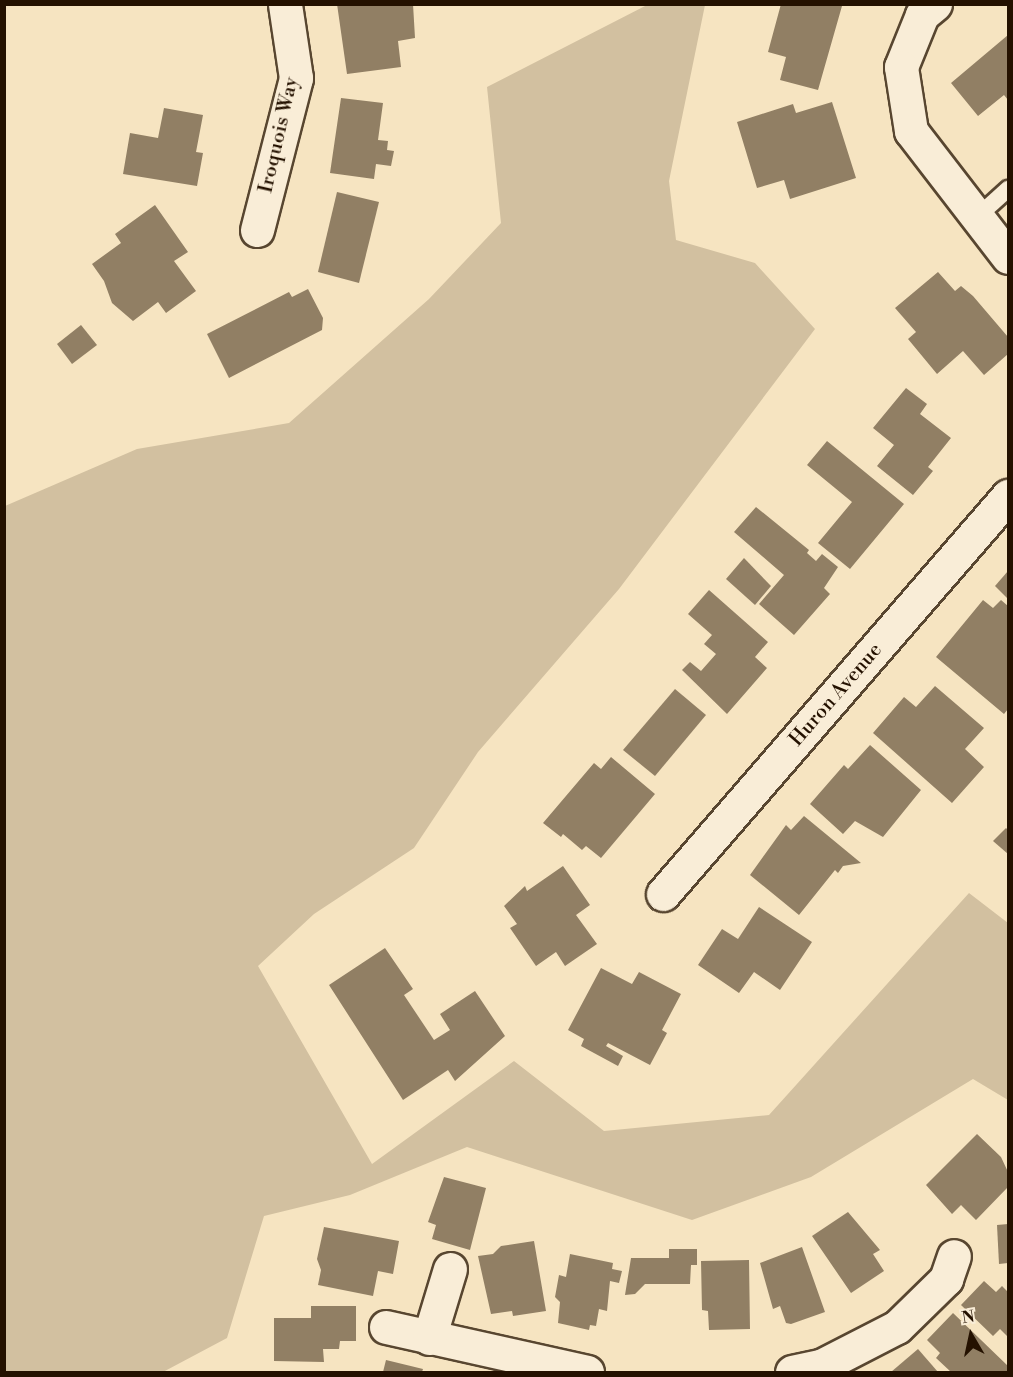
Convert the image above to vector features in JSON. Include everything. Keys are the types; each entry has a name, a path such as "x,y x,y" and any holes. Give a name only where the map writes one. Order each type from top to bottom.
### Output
{"street":[{"name":"Iroquois Way","path":"257,230 296,78 285,4"},
{"path":"935,4 922,15 901,68 911,131 1008,257"},
{"name":"Huron Avenue","path":"663,894 1008,496"},
{"path":"811,1370 897,1328 946,1279 954,1256"},
{"path":"429,1338 450,1269"},
{"path":"386,1327 587,1372"}],"lane":[{"path":"976,217 1008,189"}],"shaded area":[{"path":"647,5 705,5 669,181 676,240 755,263 815,329 619,589 478,752 414,848 314,914 258,966 372,1164 514,1061 604,1131 769,1115 969,893 1008,923 1008,1100 973,1079 811,1177 692,1220 467,1147 350,1195 264,1216 227,1338 163,1372 5,1372 5,506 137,449 289,423 429,299 501,223 487,87"}],"building":[{"path":"337,4 413,4 415,38 398,41 401,67 347,74"},
{"path":"781,4 842,6 818,90 780,80 786,57 768,52"},
{"path":"1008,35 1008,100 1004,95 978,116 951,83"},
{"path":"341,98 383,103 378,140 388,141 387,150 394,151 391,166 376,164 374,179 330,173"},
{"path":"832,102 856,178 790,199 784,180 757,188 737,122 793,104 796,113"},
{"path":"164,108 203,115 196,152 203,153 197,186 123,174 130,133 158,138"},
{"path":"337,192 379,202 359,283 318,272"},
{"path":"155,205 188,252 174,261 196,291 166,313 158,302 133,321 112,303 104,281 92,264 121,243 115,234"},
{"path":"938,272 955,291 961,286 973,296 1008,337 1008,354 984,375 963,351 937,374 908,339 916,332 895,308"},
{"path":"308,289 323,318 322,330 229,378 207,334 289,292 292,297"},
{"path":"81,325 97,345 72,364 57,344"},
{"path":"906,388 927,404 920,414 951,438 928,467 933,471 913,495 877,466 894,445 873,428"},
{"path":"827,441 904,504 850,569 818,543 852,502 807,465"},
{"path":"756,507 809,550 807,553 816,561 822,554 838,567 824,588 830,594 794,635 759,604 784,575 734,532"},
{"path":"744,558 771,586 755,605 726,579"},
{"path":"1008,571 1008,599 995,586"},
{"path":"709,590 768,642 755,657 767,668 727,714 682,670 690,662 701,671 716,654 704,644 712,635 688,614"},
{"path":"983,600 993,608 1001,600 1008,606 1008,709 1004,714 936,657"},
{"path":"935,686 984,728 965,749 984,767 952,803 873,733 904,697 916,707"},
{"path":"675,689 706,715 655,776 623,750"},
{"path":"870,745 921,790 883,837 855,821 843,834 810,804 844,765 848,769"},
{"path":"611,757 655,794 601,858 586,846 582,850 563,834 561,837 543,823 594,763 601,769"},
{"path":"804,816 861,863 843,866 838,873 835,870 799,915 750,875 786,825 791,830"},
{"path":"1006,828 1008,830 1008,854 993,841"},
{"path":"563,866 590,905 576,915 597,944 565,966 556,952 536,966 510,928 517,924 504,906 525,886 527,891"},
{"path":"759,907 812,942 780,990 754,972 739,993 698,965 722,929 738,939"},
{"path":"385,948 413,989 404,995 434,1040 450,1030 440,1014 475,991 505,1036 455,1081 448,1070 403,1100 329,985"},
{"path":"601,968 632,984 639,972 681,994 662,1030 667,1033 650,1065 608,1043 606,1046 623,1056 618,1066 581,1046 584,1039 568,1030"},
{"path":"977,1134 1001,1157 1008,1172 1008,1187 976,1220 961,1205 952,1214 926,1185"},
{"path":"444,1177 486,1188 470,1250 432,1239 436,1225 428,1222"},
{"path":"848,1212 880,1250 873,1254 884,1271 851,1293 812,1236"},
{"path":"1008,1224 1008,1263 999,1264 997,1225"},
{"path":"324,1227 399,1241 393,1274 378,1271 373,1296 318,1285 321,1270 317,1259"},
{"path":"534,1241 546,1311 513,1316 512,1311 491,1314 478,1256 493,1254 501,1246"},
{"path":"802,1247 825,1312 791,1324 786,1323 780,1306 773,1309 760,1263"},
{"path":"669,1249 697,1249 697,1265 691,1265 690,1284 645,1284 635,1294 625,1295 631,1258 669,1258"},
{"path":"570,1254 613,1263 612,1269 622,1271 619,1283 610,1281 607,1311 599,1309 596,1326 590,1325 589,1330 558,1323 560,1302 555,1297 559,1275 566,1277"},
{"path":"749,1260 750,1329 709,1330 708,1311 702,1310 701,1261"},
{"path":"984,1281 996,1292 1002,1286 1008,1292 1008,1337 1000,1329 993,1336 961,1305"},
{"path":"311,1306 356,1306 356,1341 340,1341 339,1349 323,1349 324,1362 274,1361 274,1318 311,1318"},
{"path":"953,1313 1008,1366 1008,1372 951,1372 936,1358 940,1353 927,1340"},
{"path":"918,1349 938,1372 891,1372"},
{"path":"386,1360 423,1369 422,1372 383,1372"}]}
